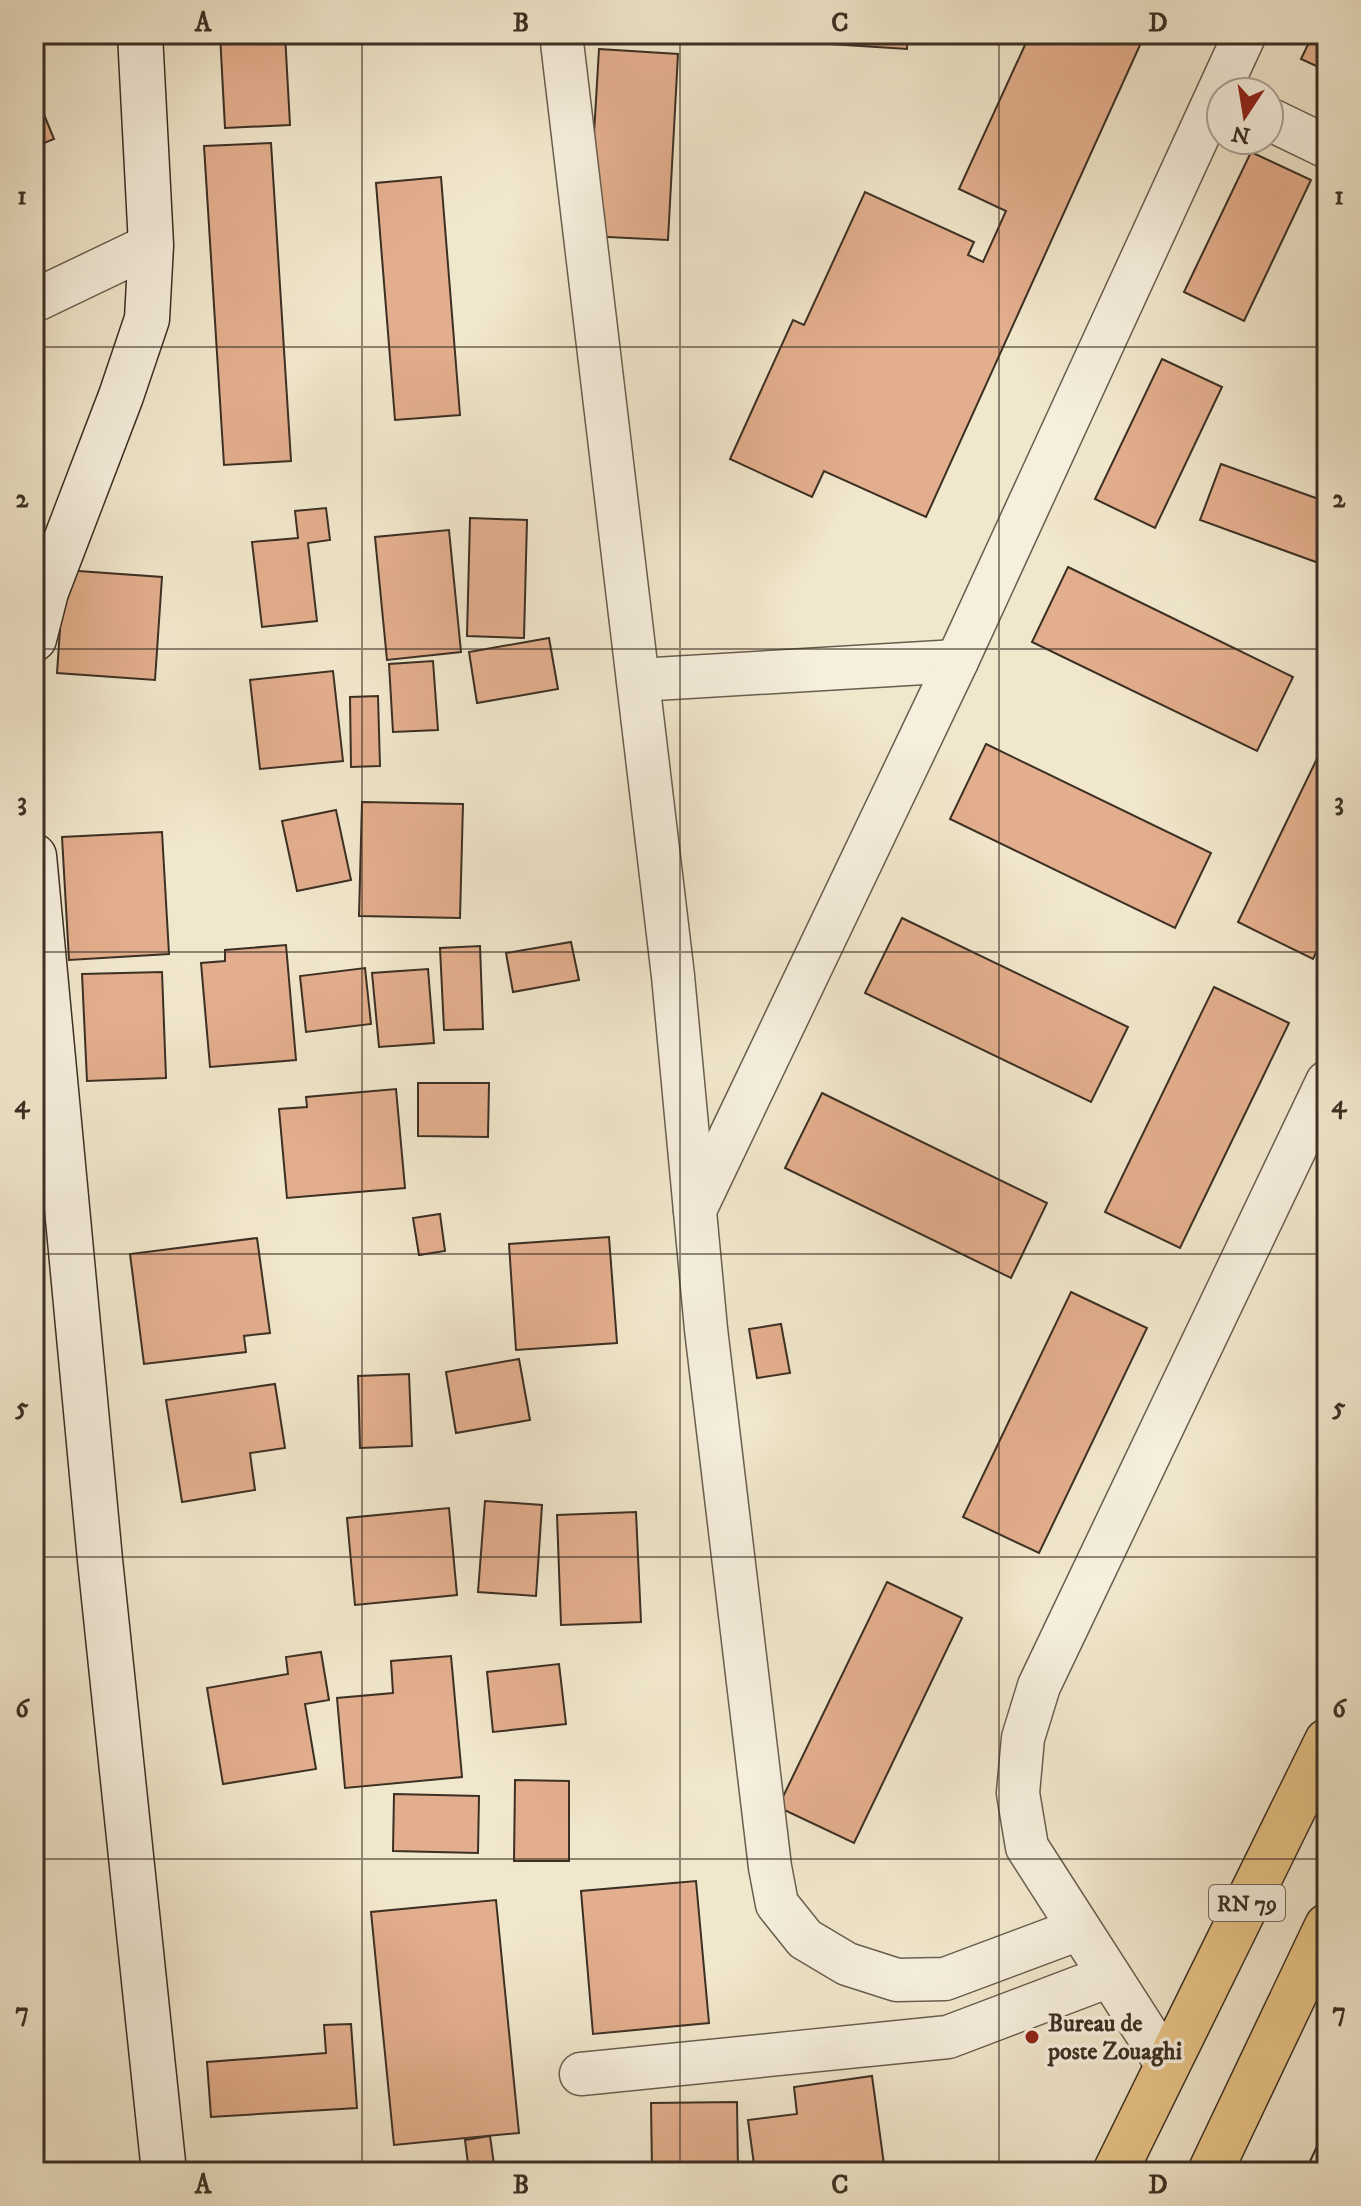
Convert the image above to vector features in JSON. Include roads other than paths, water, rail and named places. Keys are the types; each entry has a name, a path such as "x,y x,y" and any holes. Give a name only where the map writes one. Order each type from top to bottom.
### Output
{"highway":[{"name":"RN 79","path":"1115,2172 1327,1741"},
{"path":"1210,2172 1327,1926"}],"street":[{"path":"34,639 46,592 147,319 151,245 140,34"},
{"path":"561,34 673,976 706,1329 768,1851 777,1904 805,1939 847,1964 897,1980 945,1979 1079,1929"},
{"path":"1227,76 1245,34"},
{"path":"695,1210 957,661 1205,126"},
{"path":"1285,127 1327,147"},
{"path":"34,301 151,245"},
{"path":"638,680 957,661"},
{"path":"34,856 98,1544 164,2172"},
{"path":"1167,2065 1027,1847 1018,1793 1023,1738 1039,1686 1327,1082"},
{"path":"581,2074 948,2037 1109,1976"}],"tram line":[{"path":"1305,2172 1327,2125"}],"place":[{"name":"Bureau de poste Zouaghi","path":"1032,2037"}]}
